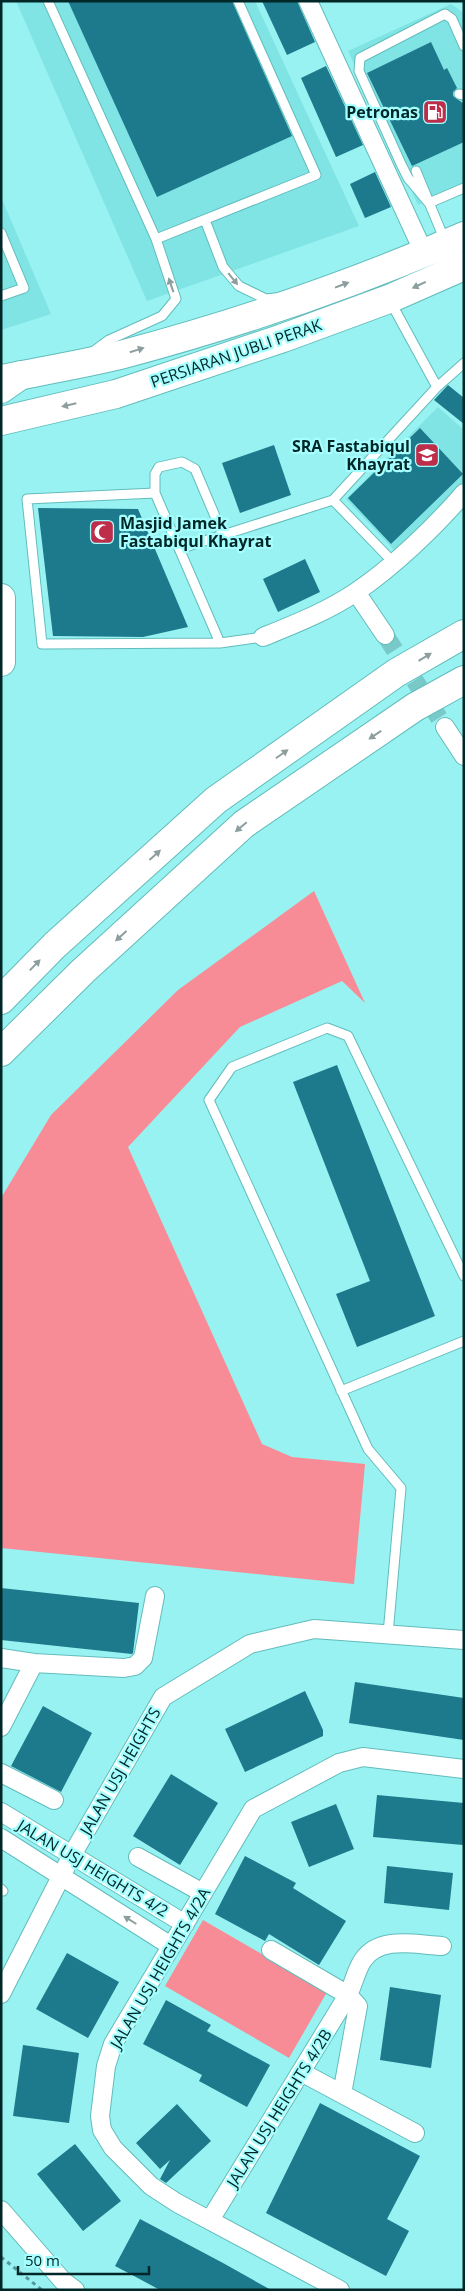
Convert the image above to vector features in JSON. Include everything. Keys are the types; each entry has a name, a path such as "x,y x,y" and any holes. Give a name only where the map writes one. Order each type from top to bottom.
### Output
{"main road":[{"name":"PERSIARAN JUBLI PERAK","path":"8,381 132,351 311,297 445,244"},
{"name":"PERSIARAN JUBLI PERAK","path":"1,421 116,394 283,338 389,298 464,266"},
{"path":"1,599 1,662"},
{"path":"1,1000 55,944 216,800 396,673 464,634"},
{"path":"1,1052 83,971 244,824 415,708 464,680"}],"street":[{"path":"308,1 445,244"},
{"path":"263,637 306,619 356,592 393,562 451,508 464,493"},
{"path":"356,592 385,635"},
{"path":"445,727 464,756"},
{"path":"1,1658 34,1663 124,1668 135,1666 143,1658 155,1596"},
{"name":"JALAN USJ HEIGHTS","path":"1,1994 72,1856 162,1697 250,1644 314,1629 464,1640"},
{"path":"1,1727 34,1663"},
{"name":"JALAN USJ HEIGHTS 4/2A","path":"340,2290 177,2204 151,2186 113,2148 102,2130 100,2116 106,2066 113,2044 253,1809 339,1763 363,1758 464,1769"},
{"path":"1,1773 54,1800"},
{"name":"JALAN USJ HEIGHTS 4/2","path":"1,1812 184,1924"},
{"name":"JALAN USJ HEIGHTS 4/2","path":"1,1838 171,1946"},
{"path":"138,1857 203,1893"},
{"name":"JALAN USJ HEIGHTS 4/2B","path":"210,2220 348,1995 362,1960 374,1949 388,1943 442,1946"},
{"path":"271,1950 348,1995"},
{"name":"JALAN USJ HEIGHTS 4/2B","path":"342,2094 359,2012 358,2006 348,1995"},
{"path":"301,2072 415,2133"},
{"path":"1,2210 63,2281 75,2290"}],"lane":[{"path":"48,1 156,239 176,299 162,316 109,340 76,364"},
{"path":"156,239 316,175 238,1"},
{"path":"429,203 408,178 401,164 359,71 360,58 445,14 452,19 464,46"},
{"path":"416,171 445,244"},
{"path":"429,203 464,188"},
{"path":"206,220 223,267 239,286 266,299 311,297"},
{"path":"1,233 24,288 1,296"},
{"path":"389,298 437,387"},
{"path":"179,550 333,500 437,387 464,363"},
{"path":"220,643 155,493 155,474 159,467 182,462 195,469 223,535"},
{"path":"155,493 27,499 42,644 220,643 263,637"},
{"path":"333,500 393,562"},
{"path":"388,1634 401,1488 368,1449 209,1100 232,1066 327,1028 348,1036 464,1276"},
{"path":"341,1391 464,1341"}],"path":[{"path":"1,2257 42,2290"}],"shaded area":[{"path":"16,1 255,1 359,226 147,301"},
{"path":"451,4 464,13 464,185 418,205 348,51"},
{"path":"1,197 51,314 1,330"},
{"name":"SRA Fastabiqul Khayrat","path":"438,407 464,430 464,480 445,502 394,550 346,499"},
{"path":"314,891 365,1003 342,981 240,1027 128,1147 262,1444 292,1457 365,1464 354,1584 1,1548 1,1198 51,1115 178,990"},
{"path":"203,1920 327,1992 289,2058 165,1986"}],"building":[{"path":"68,1 232,1 292,136 157,197"},
{"path":"262,1 297,1 315,42 287,55"},
{"path":"431,42 444,70 447,68 457,88 453,92 453,96 464,104 464,142 412,166 367,73"},
{"path":"326,66 363,145 336,157 301,78"},
{"path":"375,172 391,207 365,218 350,184"},
{"path":"448,385 464,398 464,424 434,400"},
{"name":"SRA Fastabiqul Khayrat","path":"420,428 463,474 391,544 348,498"},
{"path":"274,445 291,495 240,513 222,463"},
{"path":"38,508 138,509 188,627 143,637 53,636"},
{"path":"305,559 320,592 278,612 263,579"},
{"path":"337,1065 435,1316 357,1347 336,1294 370,1281 293,1082"},
{"path":"1,1588 139,1603 133,1653 1,1640"},
{"path":"355,1682 464,1698 464,1740 349,1723"},
{"path":"305,1691 323,1730 323,1736 245,1772 225,1729"},
{"path":"43,1706 92,1733 61,1792 11,1766"},
{"path":"171,1774 218,1803 180,1865 133,1836"},
{"path":"377,1795 464,1803 463,1845 373,1837"},
{"path":"336,1804 354,1849 309,1867 291,1822"},
{"path":"245,1856 296,1883 293,1888 346,1921 319,1965 269,1934 265,1941 215,1914"},
{"path":"387,1866 453,1873 449,1910 384,1903"},
{"path":"67,1953 119,1982 88,2038 36,2009"},
{"path":"390,1987 441,1995 431,2068 380,2060"},
{"path":"166,2000 211,2025 207,2031 270,2065 247,2107 199,2081 202,2075 143,2044"},
{"path":"23,2045 79,2053 69,2123 13,2116"},
{"path":"320,2103 420,2156 387,2219 409,2231 386,2276 266,2213"},
{"path":"177,2104 211,2141 166,2183 160,2179 170,2160 160,2169 136,2143"},
{"path":"75,2144 121,2201 83,2231 37,2174"},
{"path":"140,2219 271,2290 160,2290 115,2266"}],"tunnel":[{"path":"385,635 445,727"}],"place":[{"name":"Petronas","path":"435,112"},
{"name":"SRA Fastabiqul Khayrat","path":"427,455"},
{"name":"Masjid Jamek Fastabiqul Khayrat","path":"102,532"}]}
